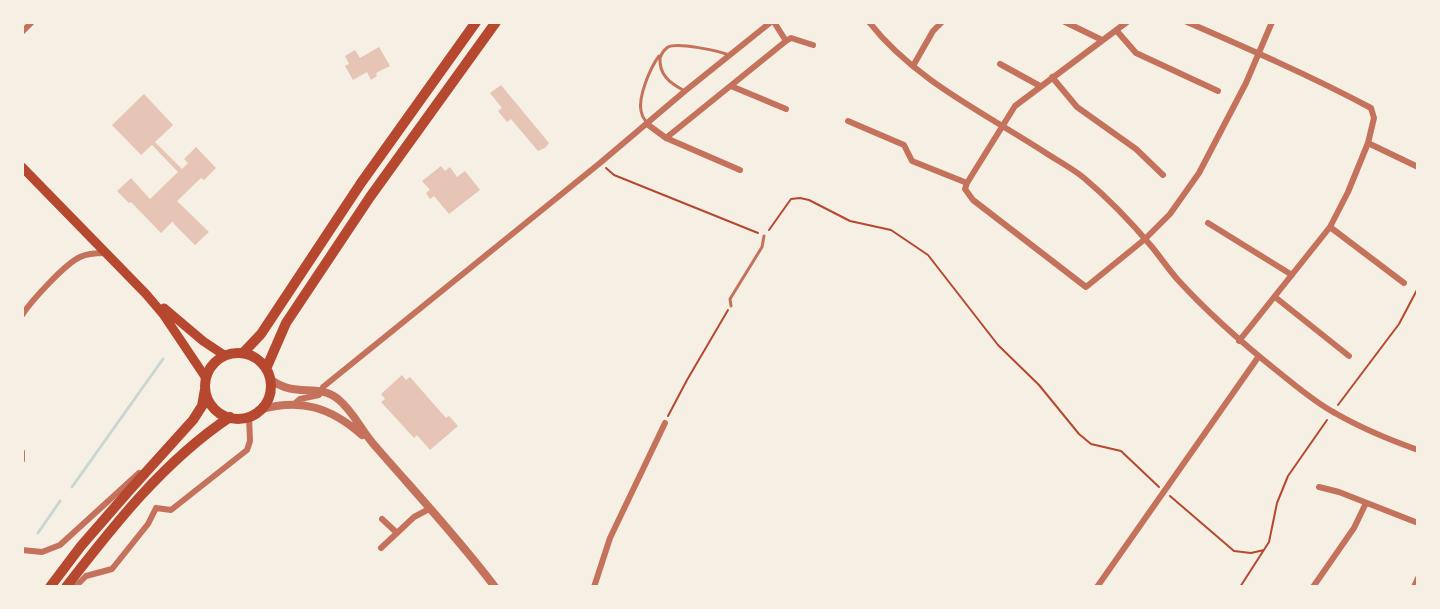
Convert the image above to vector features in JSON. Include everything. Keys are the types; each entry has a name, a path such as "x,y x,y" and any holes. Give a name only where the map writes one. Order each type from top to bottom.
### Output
{"main road":[{"path":"243,353 261,334 361,183 476,22"},
{"path":"22,167 163,314 205,384 213,407 230,417 249,416 265,404 269,395 268,374 286,323 294,310 370,197 496,22"},
{"path":"146,294 224,355"},
{"path":"50,587 165,449 193,420 202,406 209,369 215,361 224,355 243,353 260,362 268,374"},
{"path":"66,587 105,538 152,498 205,434 230,417"}],"street":[{"path":"22,32 32,22"},
{"path":"293,405 300,399 319,395 321,390 772,22 786,41"},
{"path":"869,22 913,66 960,101 1081,176 1111,201 1211,315 1304,393 1333,413 1418,450"},
{"path":"913,66 933,31 942,22"},
{"path":"1065,22 1102,40"},
{"path":"1127,22 1015,106 965,189 973,200 1086,287 1145,239 1170,214 1199,173 1260,55 1272,22"},
{"path":"1187,22 1202,25 1371,108 1374,118 1368,143 1330,227 1239,341"},
{"path":"1116,30 1136,53 1218,91"},
{"path":"666,138 786,41 791,38 813,45"},
{"path":"1000,64 1040,86"},
{"path":"1052,77 1077,107 1136,149 1163,175"},
{"path":"731,86 786,109"},
{"path":"848,121 904,145 912,161 967,183"},
{"path":"647,124 666,138 740,170"},
{"path":"1368,143 1418,167"},
{"path":"1208,223 1292,275"},
{"path":"1330,227 1404,283"},
{"path":"22,315 79,257 106,253"},
{"path":"1275,297 1349,356"},
{"path":"1097,587 1259,356"},
{"path":"268,374 290,390 321,390 336,397 495,587"},
{"path":"259,410 293,405 323,409 336,415 372,443"},
{"path":"75,587 86,576 112,569 148,524 152,498 171,510 247,450 250,441 249,416"},
{"path":"594,587 610,538 665,423"},
{"path":"22,550 42,552 60,545 165,449"},
{"path":"22,452 22,460"},
{"path":"1319,487 1418,523"},
{"path":"1313,587 1354,528 1366,503"},
{"path":"381,548 414,517 429,509"},
{"path":"382,519 397,533"},
{"path":"1414,587 1418,578"}],"lane":[{"path":"647,124 640,110 642,100 648,77 662,53 673,45 729,55"},
{"path":"662,53 661,71 671,83 685,91"},
{"path":"731,306 730,299 762,247 764,236"}],"path":[{"path":"600,163 614,175 764,236 791,199 800,198 850,221 891,230 928,255 998,345 1039,385 1079,434 1091,444 1121,451 1234,551 1251,553 1264,550"},
{"path":"1240,587 1269,542 1277,503 1288,476 1399,324 1418,288"},
{"path":"665,423 731,306"}],"building":[{"path":"379,47 390,66 376,73 377,76 371,80 367,72 353,80 345,66 349,64 345,56 355,50 360,58"},
{"path":"501,85 549,143 545,148 538,151 511,119 507,122 498,111 502,108 490,93"},
{"path":"144,94 173,125 155,142 182,169 188,163 184,159 196,147 216,168 177,201 209,232 195,245 173,221 161,233 117,191 131,178 150,199 178,172 152,145 141,155 112,125"},
{"path":"441,166 445,171 450,167 457,177 465,171 480,190 449,214 434,196 430,199 426,193 430,190 422,181"},
{"path":"402,375 406,380 410,377 446,418 449,416 458,426 430,450 417,435 414,438 381,402 385,399 381,394"}],"waterway":[{"path":"72,487 163,359"},
{"path":"38,533 60,501"}]}
